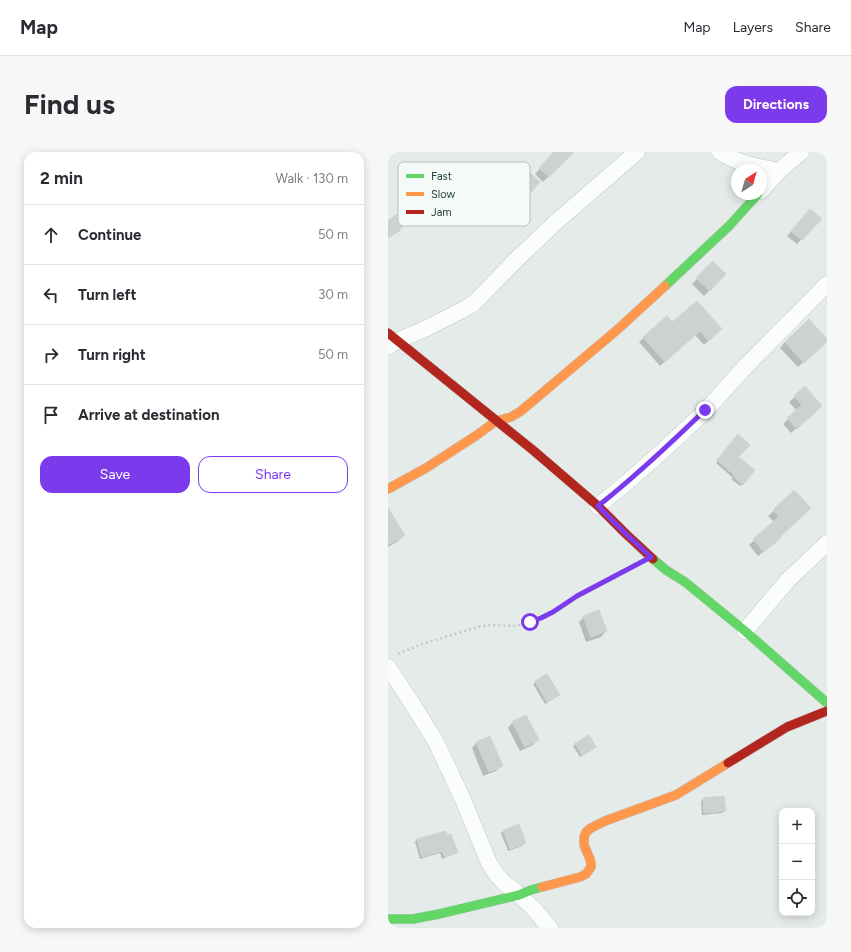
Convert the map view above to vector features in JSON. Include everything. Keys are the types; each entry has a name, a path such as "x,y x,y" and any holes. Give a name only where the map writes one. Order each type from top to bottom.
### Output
{"street":[{"path":"391,340 427,328 474,303 540,237 637,152"},
{"path":"720,152 731,159 749,165 779,171"},
{"path":"767,184 779,171 801,152"},
{"path":"388,489 426,468 496,421 511,417 530,404 617,330 729,226 753,200"},
{"path":"598,506 626,484 667,447 827,284"},
{"path":"391,340 496,421 598,506 666,570 685,582 745,631 827,703"},
{"path":"745,631 788,580 827,543"},
{"path":"391,661 412,702 436,742 464,802 489,863 504,883 534,909 550,928"},
{"path":"388,919 413,919 439,914 519,895 580,877 586,874 591,864 584,845 584,838 586,832 591,828 605,821 676,795 787,727 827,711"}],"path":[{"path":"391,661 436,639 478,627 490,625 516,626 541,618 577,596 651,557"}],"building":[{"path":"554,152 574,152 549,177 539,168"},
{"path":"530,173 540,182 530,194"},
{"path":"810,209 822,219 802,240 791,231"},
{"path":"397,214 398,226 404,226 388,238 388,221"},
{"path":"713,261 726,274 710,291 696,278"},
{"path":"697,301 722,329 709,341 700,331 665,362 643,337 667,316 672,322"},
{"path":"809,319 827,339 827,342 804,363 785,342"},
{"path":"805,386 822,406 797,429 787,418 802,405 794,396"},
{"path":"738,434 750,445 738,457 755,470 743,485 717,460"},
{"path":"794,490 811,508 780,537 781,538 764,552 753,539 779,517 773,510"},
{"path":"388,508 405,535 388,545"},
{"path":"599,610 607,631 591,637 583,616"},
{"path":"547,674 560,695 547,702 535,681"},
{"path":"526,715 539,740 525,747 512,722"},
{"path":"589,735 596,747 582,755 575,743"},
{"path":"490,736 503,766 489,772 476,742"},
{"path":"724,796 726,811 704,813 703,798"},
{"path":"519,824 526,843 510,849 503,830"},
{"path":"446,831 447,835 451,834 458,852 445,857 442,851 422,857 417,839"}],"traffic: fast":[{"path":"665,286 729,226 753,200"},
{"path":"653,559 666,570 685,582 745,631 827,703"},
{"path":"388,919 413,919 439,914 519,895 542,887"}],"traffic: slow":[{"path":"388,489 426,468 496,421 511,417 521,411 617,330 665,286"},
{"path":"542,887 586,874 591,867 591,864 584,845 584,838 586,832 591,828 605,821 676,795 728,763"}],"traffic: jam":[{"path":"388,333 534,451 598,506 653,559"},
{"path":"728,763 787,727 827,711"}],"route":[{"path":"530,622 553,612 577,596 651,557 598,506 626,484 705,410"}]}
